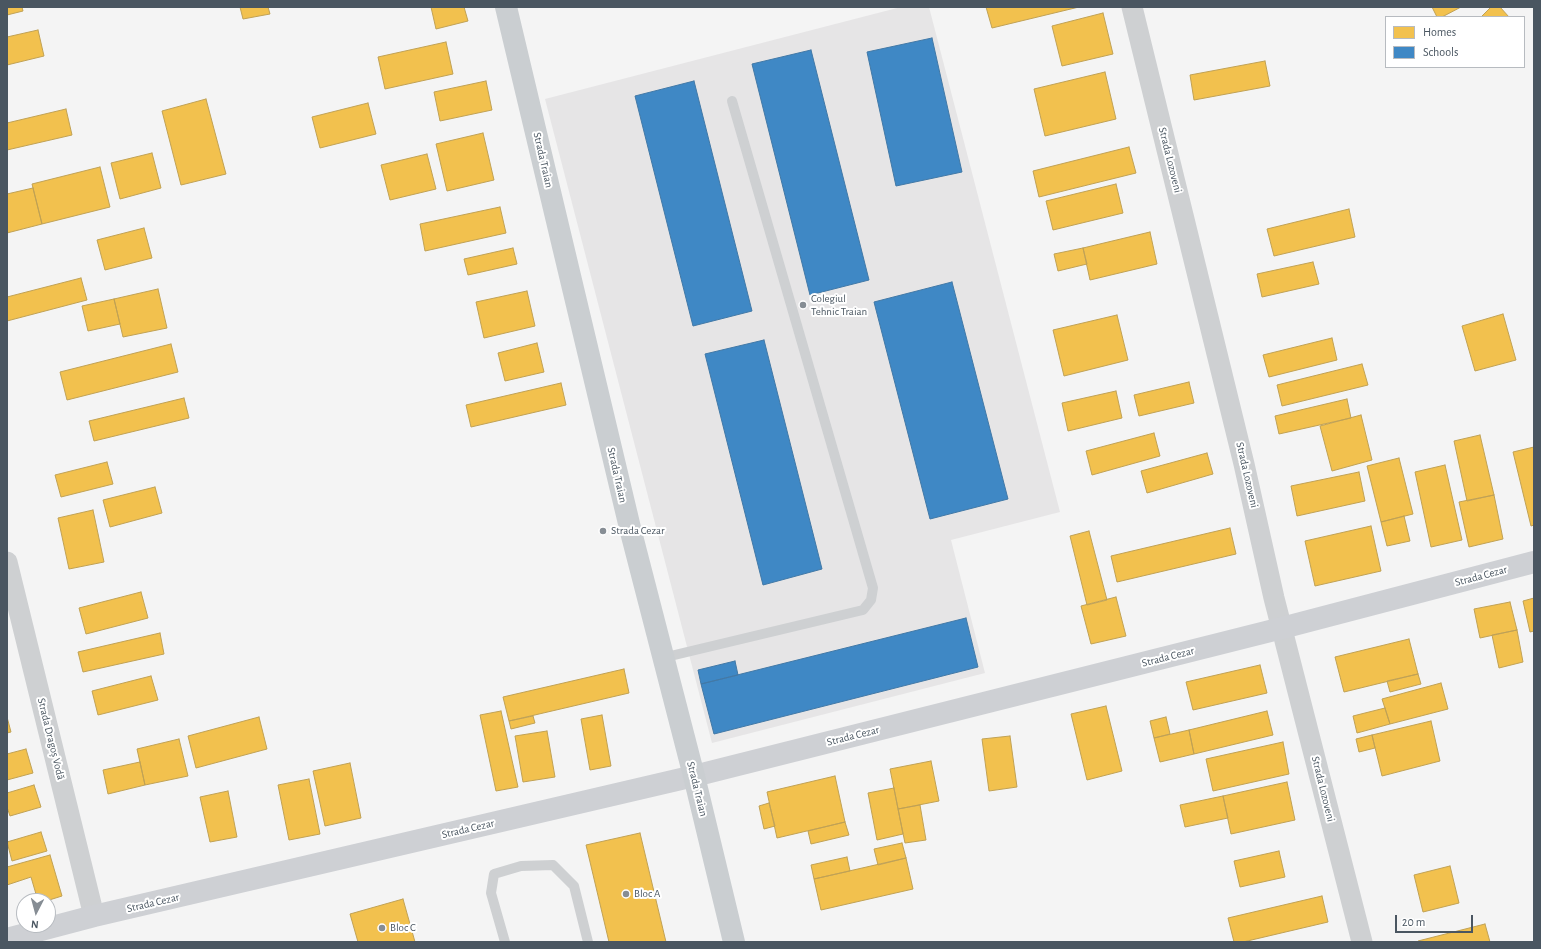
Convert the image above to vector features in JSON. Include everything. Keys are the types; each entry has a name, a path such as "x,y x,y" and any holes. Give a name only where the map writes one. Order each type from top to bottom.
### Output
{"main road":[{"name":"Strada Traian","path":"506,7 627,517 662,658 694,776 734,942"}],"street":[{"name":"Strada Lozoveni","path":"1132,7 1244,464 1282,628 1362,942"},
{"name":"Strada Dragoș Vodă","path":"7,562 94,916"},
{"name":"Strada Cezar","path":"7,939 94,916 694,776 1282,628 1534,562"}],"lane":[{"path":"662,658 863,610 871,600 874,588 732,101"},
{"path":"506,942 491,893 494,874 521,866 553,865 574,886 588,942"}],"shaded area":[{"name":"Colegiul Tehnic Traian","path":"901,7 929,7 1060,512 951,540 985,673 712,743 545,99"}],"building: Homes":[{"path":"7,7 22,7 23,11 7,15"},
{"path":"240,7 268,7 270,14 243,19"},
{"path":"431,7 464,7 468,21 436,29"},
{"path":"986,7 1079,7 992,28"},
{"path":"1432,7 1461,7 1444,16 1436,16"},
{"path":"1491,7 1500,7 1508,16 1482,16"},
{"path":"1103,13 1113,54 1062,66 1052,26"},
{"path":"38,30 44,56 7,65 7,37"},
{"path":"446,42 453,74 385,89 378,57"},
{"path":"1265,61 1270,86 1194,100 1190,75"},
{"path":"1105,72 1116,119 1045,136 1034,89"},
{"path":"486,81 492,110 440,121 434,92"},
{"path":"206,99 226,174 181,185 162,111"},
{"path":"368,103 376,134 320,148 312,117"},
{"path":"66,109 72,135 7,150 7,123"},
{"path":"483,133 494,180 447,191 436,144"},
{"path":"1129,147 1136,173 1039,197 1033,171"},
{"path":"152,153 161,188 120,199 111,163"},
{"path":"427,154 436,189 390,200 381,165"},
{"path":"100,167 110,207 42,224 32,184"},
{"path":"1116,184 1123,213 1053,230 1046,201"},
{"path":"33,188 42,224 7,233 7,194"},
{"path":"500,207 506,233 425,251 420,224"},
{"path":"1349,209 1355,237 1274,256 1267,229"},
{"path":"144,228 152,258 105,270 97,240"},
{"path":"1150,232 1157,264 1090,280 1083,248"},
{"path":"513,248 517,264 468,275 464,259"},
{"path":"1083,248 1087,264 1058,271 1054,254"},
{"path":"1313,262 1319,284 1262,297 1257,274"},
{"path":"81,278 87,300 7,321 7,297"},
{"path":"158,289 167,328 123,337 114,299"},
{"path":"527,291 535,326 484,338 476,302"},
{"path":"114,299 120,324 88,331 82,306"},
{"path":"1503,314 1516,360 1475,371 1462,326"},
{"path":"1117,315 1128,360 1064,376 1053,330"},
{"path":"1332,338 1337,360 1269,377 1263,355"},
{"path":"537,343 544,372 505,381 498,353"},
{"path":"171,344 178,372 67,400 60,372"},
{"path":"1362,364 1368,385 1282,406 1277,385"},
{"path":"1189,382 1194,403 1139,416 1134,395"},
{"path":"561,383 566,405 471,427 466,405"},
{"path":"1116,391 1122,418 1068,431 1062,403"},
{"path":"184,398 189,418 94,441 89,421"},
{"path":"1347,399 1351,418 1279,434 1275,416"},
{"path":"1361,415 1372,460 1332,471 1320,426"},
{"path":"1154,433 1160,456 1092,475 1086,451"},
{"path":"1480,435 1494,495 1467,501 1454,441"},
{"path":"1534,447 1534,525 1531,526 1513,452"},
{"path":"1207,453 1213,474 1147,493 1141,471"},
{"path":"1399,458 1413,514 1381,522 1367,466"},
{"path":"107,462 113,484 61,497 55,475"},
{"path":"1445,465 1462,540 1431,547 1415,472"},
{"path":"1359,472 1365,501 1297,516 1291,486"},
{"path":"155,487 162,513 110,527 103,500"},
{"path":"1494,495 1503,539 1469,547 1459,502"},
{"path":"93,510 104,562 69,569 58,518"},
{"path":"1404,516 1410,541 1387,546 1381,522"},
{"path":"1371,526 1381,571 1315,586 1305,541"},
{"path":"1230,528 1236,554 1117,582 1111,556"},
{"path":"1089,531 1107,600 1087,605 1070,536"},
{"path":"141,592 148,618 86,634 79,608"},
{"path":"1116,597 1126,636 1091,644 1081,606"},
{"path":"1534,598 1534,631 1530,632 1523,601"},
{"path":"1510,602 1517,630 1480,638 1474,609"},
{"path":"1517,630 1523,662 1499,668 1492,635"},
{"path":"160,633 164,654 83,672 78,652"},
{"path":"1409,639 1418,674 1344,692 1335,657"},
{"path":"1260,665 1267,693 1193,710 1186,682"},
{"path":"624,669 629,693 509,721 503,697"},
{"path":"1418,674 1421,684 1390,692 1387,681"},
{"path":"151,676 158,700 98,715 92,691"},
{"path":"1441,683 1448,709 1390,724 1382,699"},
{"path":"1106,706 1122,771 1087,780 1071,714"},
{"path":"1385,708 1390,724 1357,733 1353,716"},
{"path":"501,711 518,787 496,791 480,715"},
{"path":"1267,711 1273,735 1194,754 1189,730"},
{"path":"602,715 611,766 590,770 581,719"},
{"path":"533,716 535,723 511,729 509,721"},
{"path":"7,717 11,732 7,733"},
{"path":"259,717 267,749 196,768 188,736"},
{"path":"1166,717 1170,734 1154,738 1150,721"},
{"path":"1431,721 1440,761 1382,776 1372,735"},
{"path":"1189,730 1194,754 1160,762 1154,738"},
{"path":"547,731 555,777 523,782 515,736"},
{"path":"1372,735 1375,748 1359,752 1356,739"},
{"path":"1010,736 1017,787 989,791 982,739"},
{"path":"179,739 188,776 145,785 137,749"},
{"path":"1283,742 1289,774 1213,791 1206,759"},
{"path":"26,749 33,773 7,780 7,754"},
{"path":"931,761 939,801 898,809 890,769"},
{"path":"140,762 145,785 108,794 103,770"},
{"path":"350,763 361,818 325,826 313,771"},
{"path":"835,776 845,822 777,838 767,792"},
{"path":"309,779 320,834 289,840 278,785"},
{"path":"1287,782 1295,820 1231,834 1223,796"},
{"path":"34,785 41,807 10,816 7,807 7,793"},
{"path":"894,788 903,834 877,840 868,793"},
{"path":"228,791 237,837 210,842 200,797"},
{"path":"1223,796 1228,818 1185,827 1180,805"},
{"path":"769,803 775,826 764,829 759,806"},
{"path":"920,805 926,840 905,843 898,809"},
{"path":"845,822 849,835 811,844 808,831"},
{"path":"41,832 47,851 12,861 7,842"},
{"name":"Bloc A","path":"640,833 666,942 609,942 586,845"},
{"path":"902,843 906,858 878,865 874,849"},
{"path":"1279,851 1285,877 1240,887 1234,861"},
{"path":"50,855 62,896 56,898 56,893 36,893 31,877 7,885 7,867"},
{"path":"847,857 850,871 814,879 811,865"},
{"path":"906,858 913,889 821,910 814,879"},
{"path":"1450,866 1459,903 1423,912 1414,875"},
{"path":"1322,896 1328,922 1243,942 1234,942 1228,918"},
{"name":"Bloc C","path":"403,899 415,942 358,942 350,914"},
{"path":"1485,924 1490,942 1418,941"}],"building: Schools":[{"path":"932,38 962,172 896,186 867,52"},
{"path":"811,50 869,280 810,295 752,64"},
{"path":"694,81 752,311 693,326 635,96"},
{"path":"952,282 1008,499 930,519 874,302"},
{"path":"764,340 822,569 763,585 705,354"},
{"path":"966,618 978,667 714,734 701,684"},
{"path":"735,661 738,675 701,684 698,670"}],"place":[{"name":"Colegiul Tehnic Traian","path":"803,305"},
{"name":"Strada Cezar","path":"603,531"},
{"name":"Bloc A","path":"626,894"},
{"name":"Bloc C","path":"382,928"}]}
